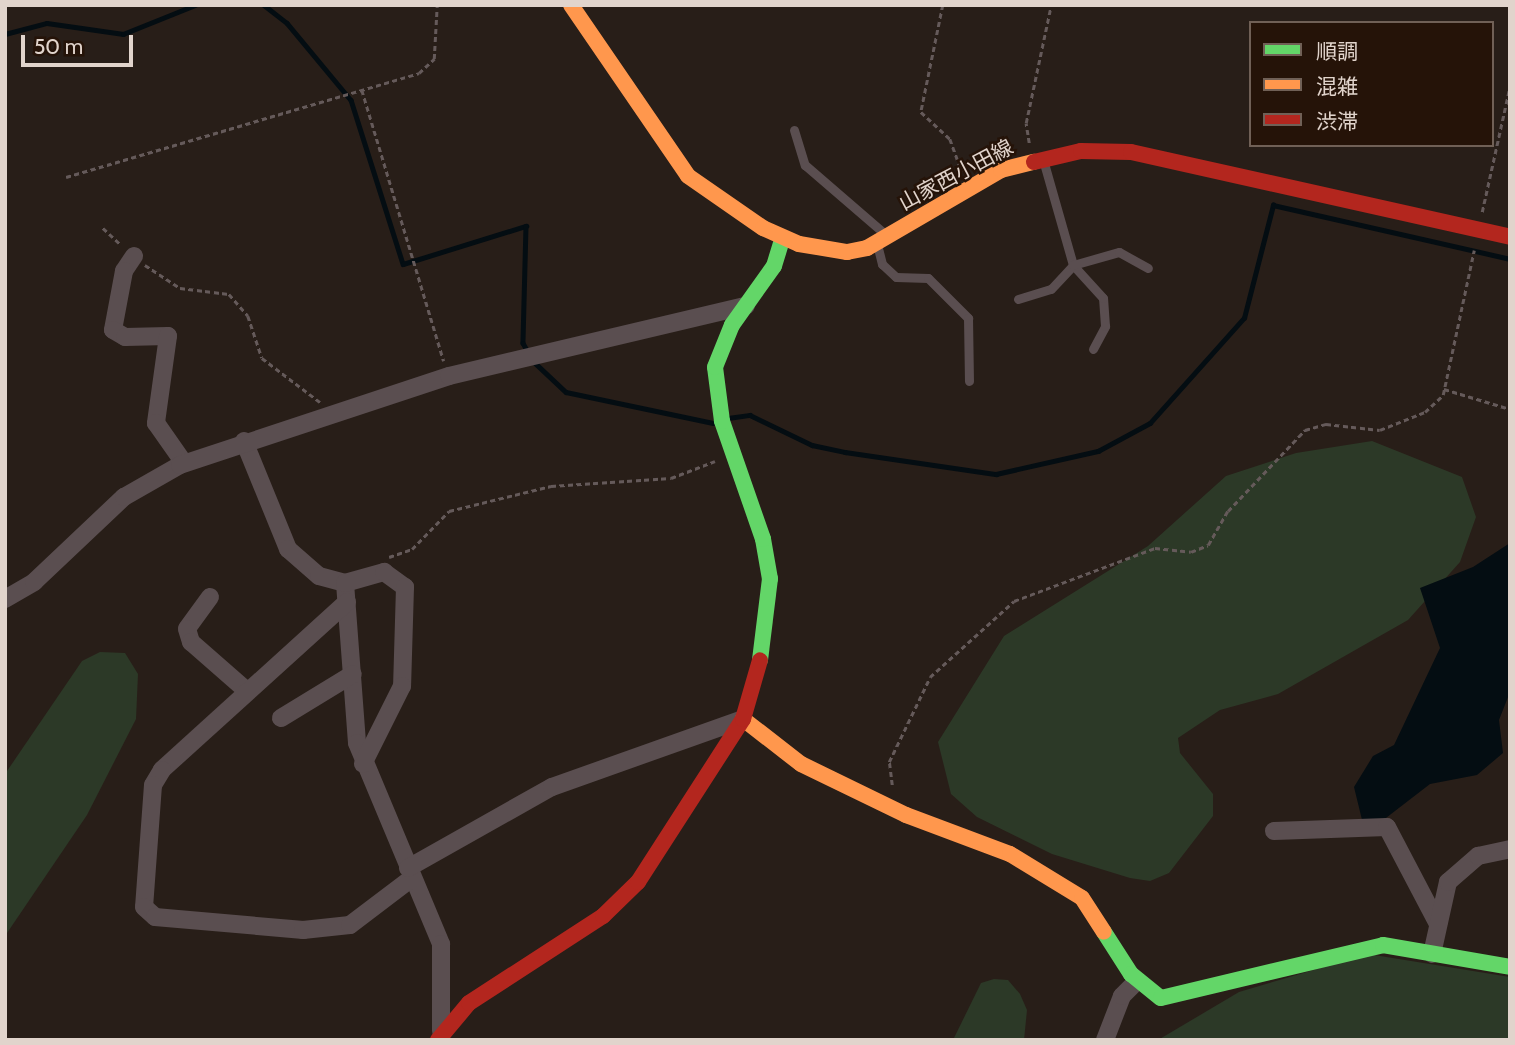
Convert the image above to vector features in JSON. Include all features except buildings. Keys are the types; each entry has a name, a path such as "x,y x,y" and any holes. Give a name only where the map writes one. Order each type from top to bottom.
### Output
{"street":[{"name":"山家西小田線","path":"570,5 688,176 782,239 847,252 882,240 967,188 1037,157 1131,152 1510,237"},
{"path":"439,1035 469,1003 603,916 638,882 743,719 763,649 770,579 763,538 731,452 715,367 746,306 774,267 782,239"},
{"path":"134,256 124,271 113,330 125,337 168,336 156,423 184,463"},
{"path":"5,598 34,582 124,497 184,463 244,441 449,376 746,306"},
{"path":"244,441 288,549 319,576 353,579 384,572 405,587 408,645 394,711 363,765"},
{"path":"353,579 347,602 363,765 441,944 439,1035"},
{"path":"210,597 187,629 191,642 247,691"},
{"path":"347,602 247,691 153,785 144,907 149,914 303,930 350,925 410,873 552,787 743,719"},
{"path":"281,718 353,674"},
{"path":"743,719 801,764 896,810 1010,854 1082,898 1137,981 1161,998 1195,995 1329,953 1383,945 1510,967"},
{"path":"1274,831 1387,827 1438,924"},
{"path":"1432,954 1448,882 1462,865 1510,849"},
{"path":"1105,1040 1122,996 1137,981"}],"lane":[{"path":"794,130 805,165 882,240 882,264 896,276 928,278 968,318 969,381"},
{"path":"1037,157 1073,265 1103,298 1105,326 1093,349"},
{"path":"1018,299 1051,289 1073,265 1119,252 1148,268"}],"path":[{"path":"66,177 419,73 435,59 437,5"},
{"path":"943,5 921,112 950,139 967,188"},
{"path":"1037,157 1026,123 1051,5"},
{"path":"896,810 889,762 918,696 952,652 982,636 1014,601 1155,548 1198,551 1305,430 1326,424 1389,428 1425,412 1444,389 1510,86"},
{"path":"362,90 449,376"},
{"path":"103,228 134,256 180,288 229,294 248,316 262,358 320,402 326,415"},
{"path":"1444,389 1510,409"},
{"path":"353,579 412,550 449,512 551,486 671,478 731,452"}],"green space":[{"path":"1372,441 1462,477 1476,517 1460,562 1408,620 1278,694 1220,710 1178,738 1180,753 1213,794 1213,816 1169,873 1150,881 1130,878 1052,854 977,817 951,794 938,742 1004,636 1148,546 1226,476 1296,453"},
{"path":"100,652 125,653 138,674 136,719 87,815 5,936 5,774 82,661"},
{"path":"1368,954 1510,977 1510,1040 1158,1040 1239,992"},
{"path":"994,979 1008,980 1020,994 1027,1010 1024,1040 953,1040 981,983"}],"shaded area":[{"path":"1510,543 1510,692 1499,720 1503,753 1477,775 1430,784 1382,821 1363,824 1354,787 1373,756 1394,745 1440,648 1420,588 1473,567"}],"waterway":[{"path":"5,34 47,23 123,34 195,5"},
{"path":"264,5 287,23 351,100 403,264 526,226 523,343 529,354"},
{"path":"728,418 750,415 812,445 845,452 996,474 1098,451 1150,423 1244,318 1273,205 1510,259"},
{"path":"533,361 566,392 713,423"}],"traffic: fast":[{"path":"760,660 770,579 763,539 722,421 715,367 732,325 774,266 782,239"},
{"path":"1104,932 1131,974 1161,998 1383,945 1510,967"}],"traffic: slow":[{"path":"571,5 688,176 763,228 799,244 847,252 867,248 1001,170 1034,162"},
{"path":"743,719 801,764 906,815 1010,854 1082,898 1104,932"}],"traffic: jam":[{"path":"1034,162 1081,151 1131,152 1510,237"},
{"path":"438,1040 469,1003 603,916 638,882 743,719 760,660"}]}
